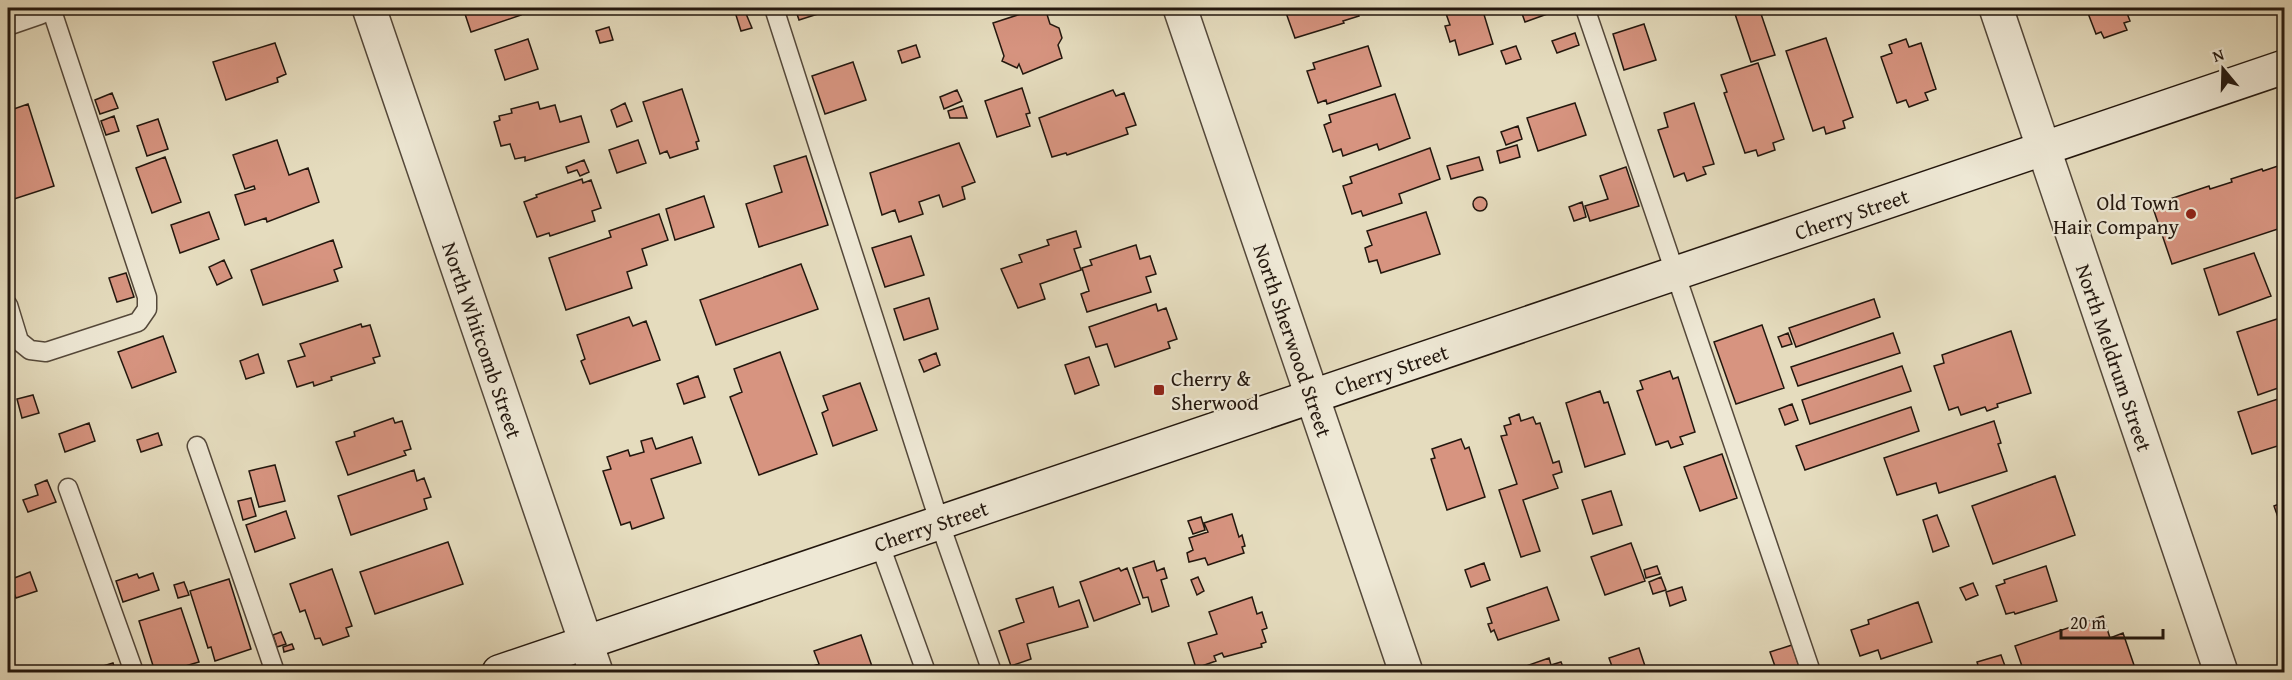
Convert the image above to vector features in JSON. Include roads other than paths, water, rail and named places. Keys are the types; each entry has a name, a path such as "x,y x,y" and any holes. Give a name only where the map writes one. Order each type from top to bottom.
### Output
{"street":[{"path":"8,18 37,8"},
{"name":"North Whitcomb Street","path":"369,8 591,658"},
{"name":"North Sherwood Street","path":"1180,8 1406,672"},
{"name":"North Meldrum Street","path":"1996,8 2221,672"},
{"name":"Cherry Street","path":"499,672 591,658 880,545 940,524 2284,67"}],"lane":[{"path":"8,305 19,341 30,350 46,352 138,322 147,309 147,297 51,8"},
{"path":"774,8 940,524 992,672"},
{"path":"1585,8 1811,672"},
{"path":"197,446 275,672"},
{"path":"68,488 134,672"},
{"path":"880,545 926,672"}],"place":[{"name":"Old Town Hair Company","path":"2191,214"},
{"name":"Cherry & Sherwood","path":"1159,390"}]}
